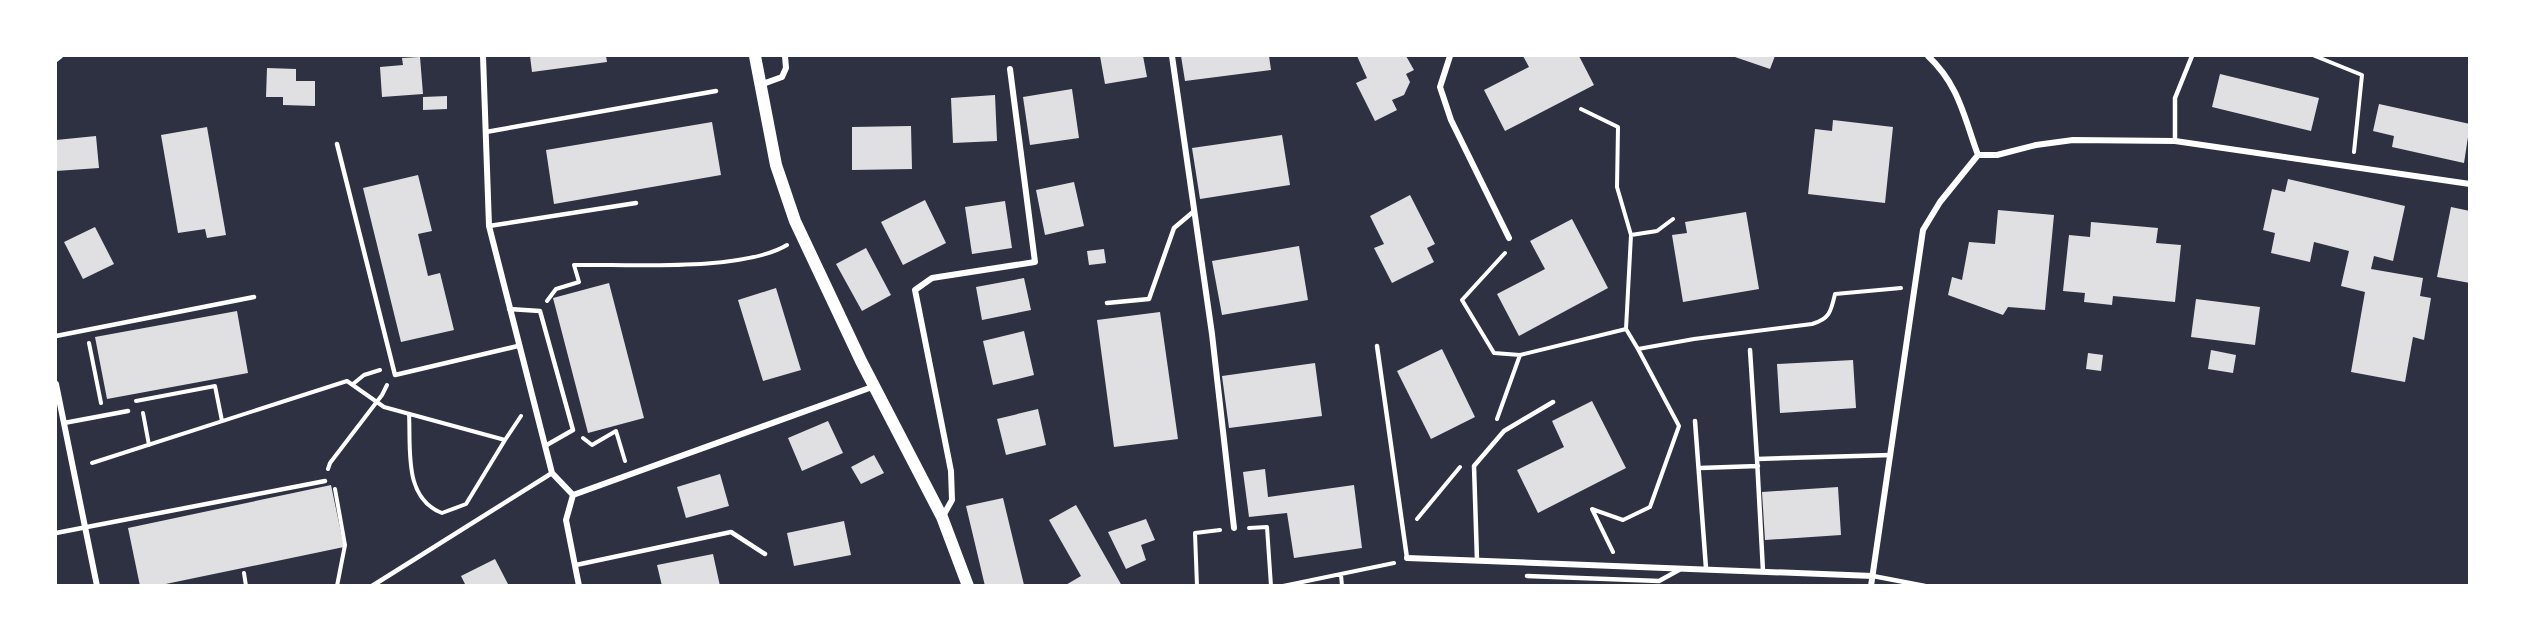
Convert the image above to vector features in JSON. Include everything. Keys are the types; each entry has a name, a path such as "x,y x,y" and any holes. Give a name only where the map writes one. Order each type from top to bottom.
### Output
{"main road":[{"path":"755,56 776,165 795,221 816,269 942,517 968,585"}],"street":[{"path":"483,56 486,196 489,226 552,473 573,495"},
{"path":"759,85 782,78 786,68 785,56"},
{"path":"1173,56 1193,212 1214,345 1234,528"},
{"path":"1450,56 1440,87 1451,120 1509,238"},
{"path":"1928,56 1945,72 1958,97 1978,155"},
{"path":"942,517 952,500 951,471 915,290 932,278 1035,262 1010,69"},
{"path":"1870,585 1923,230 1940,202 1978,155 1997,154 2073,140 2175,141 2353,165 2469,184"},
{"path":"56,384 97,585"},
{"path":"573,495 875,386"},
{"path":"573,495 566,520 579,585"},
{"path":"1407,558 1873,576"}],"lane":[{"path":"56,60 62,56"},
{"path":"2175,141 2175,98 2192,56"},
{"path":"486,132 716,91"},
{"path":"337,144 395,375 518,346"},
{"path":"489,226 636,203"},
{"path":"1107,303 1149,299 1174,228 1193,212"},
{"path":"56,336 254,297"},
{"path":"509,309 540,311 573,430 545,446"},
{"path":"1377,346 1407,558"},
{"path":"1750,351 1763,571"},
{"path":"1477,560 1474,466 1504,431 1553,402"},
{"path":"64,423 128,411"},
{"path":"1695,420 1706,568"},
{"path":"1757,459 1891,454"},
{"path":"1700,468 1758,466"},
{"path":"372,585 552,473"},
{"path":"56,533 325,481"},
{"path":"576,565 731,532 765,554"},
{"path":"1527,576 1659,581 1682,569"},
{"path":"1873,576 1925,585"}],"path":[{"path":"2315,56 2362,75 2353,165"},
{"path":"1581,109 1618,127 1617,187 1631,235 1626,329 1679,426 1650,507 1623,520 1592,510 1620,566"},
{"path":"1631,235 1656,231 1673,219"},
{"path":"1509,238 1509,249 1462,300 1494,353 1520,355"},
{"path":"540,311 556,289 579,282 574,265 708,264 776,252 786,245"},
{"path":"1638,349 1694,339 1812,324 1824,321 1830,315 1835,294 1914,287"},
{"path":"86,330 103,416"},
{"path":"353,384 364,375"},
{"path":"92,463 347,381 377,402 409,414 505,440"},
{"path":"128,411 135,401 215,386 222,421"},
{"path":"325,481 330,463 377,402 383,389"},
{"path":"409,414 413,482 417,494 430,509 442,513 466,504 532,397"},
{"path":"141,400 148,445"},
{"path":"573,430 592,445 616,431 627,468"},
{"path":"337,499 345,545 337,585"},
{"path":"1197,585 1195,533 1267,527 1271,585"},
{"path":"1283,585 1388,566 1407,558"},
{"path":"244,573 246,585"},
{"path":"1341,575 1342,585"}],"building":[{"path":"530,56 606,56 607,62 532,72"},
{"path":"1100,56 1143,56 1147,77 1105,84"},
{"path":"1181,56 1269,56 1271,70 1185,81"},
{"path":"1357,56 1406,56 1414,70 1406,74 1410,82 1404,95 1392,100 1397,110 1375,121 1356,83 1367,78"},
{"path":"1523,56 1579,56 1594,85 1505,131 1484,90 1529,67"},
{"path":"1732,56 1775,56 1770,69"},
{"path":"420,57 423,94 382,97 380,67 403,65 402,58"},
{"path":"267,68 296,69 296,81 315,81 315,106 283,105 283,97 266,97"},
{"path":"2220,74 2319,98 2311,131 2212,107"},
{"path":"1072,89 1079,138 1030,145 1023,97"},
{"path":"995,95 997,141 953,143 951,98"},
{"path":"447,96 447,109 423,110 423,97"},
{"path":"2379,104 2470,124 2464,163 2392,147 2394,136 2373,131"},
{"path":"1833,120 1893,127 1885,203 1808,194 1815,129 1832,131"},
{"path":"712,122 721,175 554,204 546,150"},
{"path":"911,126 912,169 852,170 852,127"},
{"path":"207,127 226,235 207,238 205,229 178,233 161,135"},
{"path":"1282,135 1290,185 1200,199 1192,148"},
{"path":"96,136 99,168 56,171 56,140"},
{"path":"418,175 432,231 418,234 428,276 440,273 454,330 401,342 363,188"},
{"path":"2288,179 2405,206 2393,261 2374,256 2371,269 2423,278 2420,296 2431,298 2424,340 2413,337 2405,382 2351,372 2365,292 2341,286 2349,251 2314,242 2310,262 2271,253 2275,233 2263,230 2272,189 2285,192"},
{"path":"1074,182 1084,226 1045,235 1036,190"},
{"path":"1410,195 1435,244 1427,248 1434,262 1392,283 1374,248 1384,244 1370,216"},
{"path":"925,200 946,243 903,265 881,222"},
{"path":"1005,201 1012,248 972,254 965,207"},
{"path":"2451,207 2470,211 2470,283 2437,277"},
{"path":"1998,210 2054,215 2045,310 2008,307 2003,315 1948,295 1952,277 1962,280 1969,242 1995,244"},
{"path":"1746,212 1759,289 1683,302 1672,235 1687,233 1685,222"},
{"path":"1572,219 1608,288 1519,336 1497,294 1545,269 1530,241"},
{"path":"2091,222 2158,228 2156,243 2181,245 2175,302 2113,296 2112,305 2084,302 2085,293 2063,291 2069,235 2090,237"},
{"path":"95,227 114,264 83,279 64,242"},
{"path":"1299,246 1308,300 1222,315 1212,261"},
{"path":"866,248 891,295 862,311 836,264"},
{"path":"1104,249 1106,263 1089,265 1087,251"},
{"path":"1024,278 1031,310 982,320 976,287"},
{"path":"609,283 644,418 588,433 553,298"},
{"path":"776,288 801,370 763,381 738,300"},
{"path":"2196,299 2260,307 2255,345 2191,337"},
{"path":"237,311 248,373 107,399 95,337"},
{"path":"1160,312 1178,439 1114,447 1097,320"},
{"path":"1024,331 1034,375 993,385 983,341"},
{"path":"1442,349 1475,417 1431,439 1397,371"},
{"path":"2211,350 2236,355 2233,373 2208,369"},
{"path":"2088,353 2103,355 2101,371 2086,369"},
{"path":"1853,360 1856,408 1780,413 1777,364"},
{"path":"1315,363 1322,416 1229,428 1222,376"},
{"path":"1592,401 1626,468 1538,513 1517,470 1564,447 1552,421"},
{"path":"1038,409 1046,445 1006,455 997,419"},
{"path":"828,421 843,453 802,471 788,438"},
{"path":"874,455 884,473 861,484 851,467"},
{"path":"1265,469 1268,497 1354,485 1362,548 1294,558 1287,513 1249,517 1243,472"},
{"path":"720,474 729,506 686,518 677,487"},
{"path":"331,485 344,547 156,586 140,586 128,528"},
{"path":"1838,487 1841,535 1765,540 1762,492"},
{"path":"1003,498 1023,586 985,586 966,506"},
{"path":"1076,505 1122,586 1064,586 1081,576 1049,520"},
{"path":"1146,519 1155,540 1141,545 1146,560 1126,569 1108,532"},
{"path":"844,521 851,555 794,566 787,533"},
{"path":"713,554 720,586 662,586 657,565"},
{"path":"495,559 509,586 466,586 461,576"}]}
